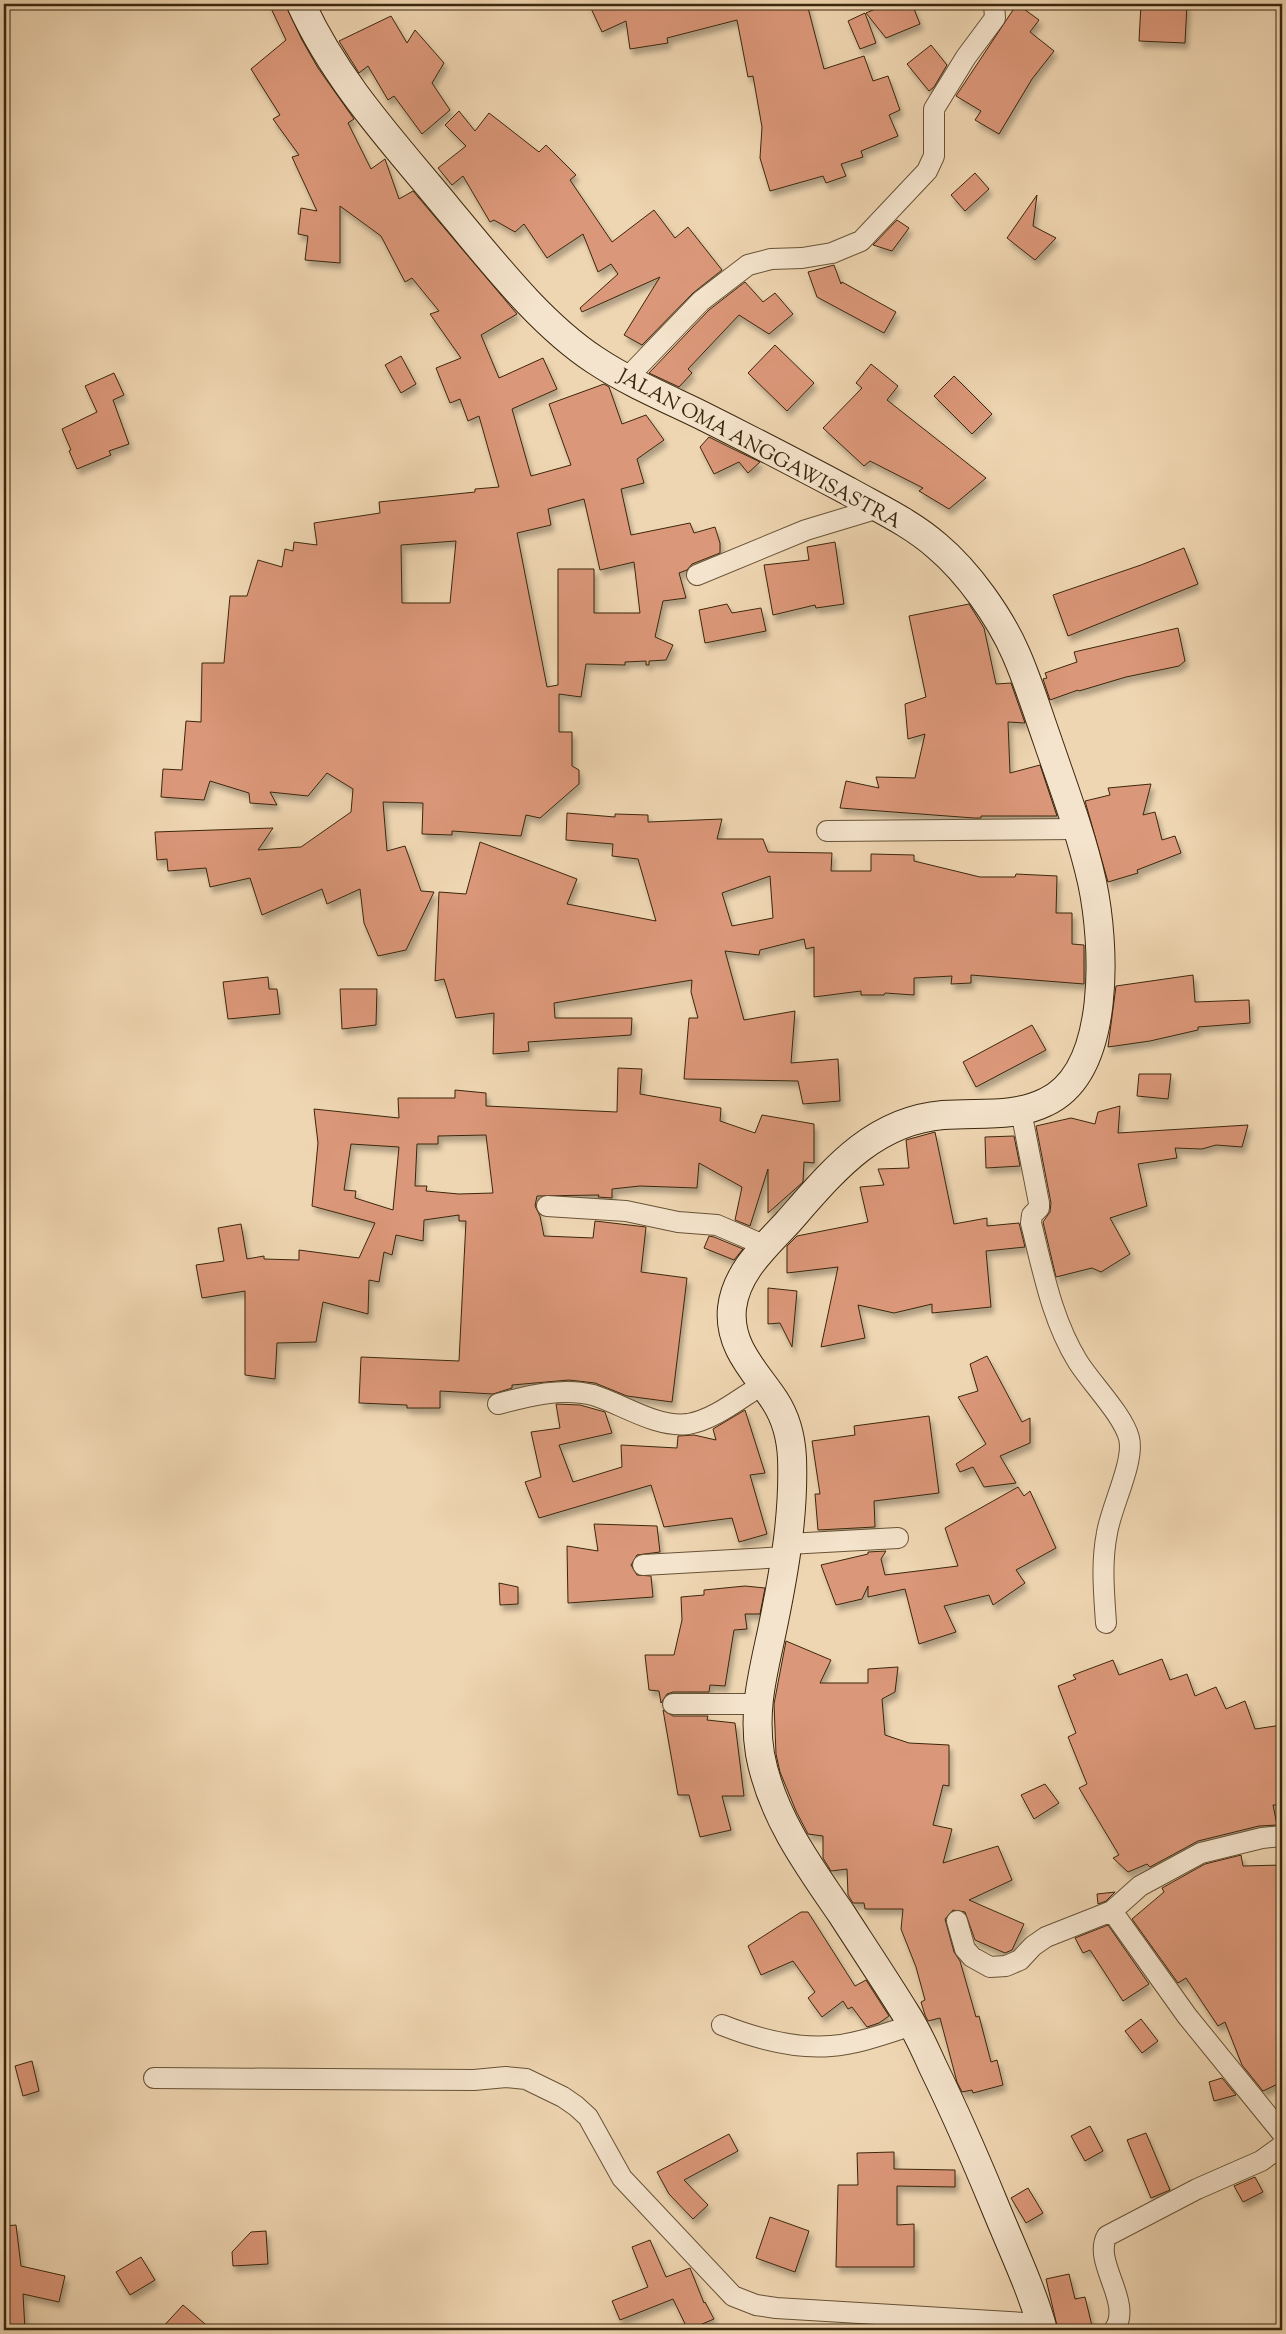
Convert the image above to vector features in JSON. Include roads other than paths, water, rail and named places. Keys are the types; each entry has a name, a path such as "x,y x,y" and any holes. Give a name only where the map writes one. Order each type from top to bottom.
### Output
{"main road":[{"name":"JALAN OMA ANGGAWISASTRA","path":"301,4 335,69 367,112 475,241 561,336 626,379 774,451 914,528 943,550 1005,631 1024,672 1077,829 1093,884 1099,928 1100,990 1094,1035 1081,1070 1067,1090 1042,1105 1021,1111 914,1119 879,1134 821,1185 748,1265 733,1299 732,1314 734,1336 740,1350 748,1367 781,1411 792,1447 792,1483 787,1551 756,1704 759,1746 764,1772 794,1844 874,1962 913,2025 983,2177 1033,2298 1042,2327"}],"street":[{"path":"626,379 701,301 748,265 772,259 802,258 832,253 861,241 888,214 928,171 934,156 934,110 966,56 996,18 994,4"},
{"path":"697,575 806,530 879,508"},
{"path":"827,831 1077,829"},
{"path":"1021,1111 1039,1204 1039,1208 1032,1215 1031,1223 1049,1299 1078,1362 1125,1427 1129,1437 1130,1455 1107,1530 1104,1548 1106,1623"},
{"path":"548,1206 626,1211 678,1222 717,1225 766,1246"},
{"path":"498,1404 562,1391 599,1397 632,1412 667,1422 685,1424 713,1414 762,1385"},
{"path":"643,1565 898,1538"},
{"path":"673,1704 756,1704"},
{"path":"957,1921 964,1949 972,1957 990,1967 1006,1966 1020,1960 1033,1946 1046,1937 1112,1911 1140,1886 1201,1853 1262,1838 1282,1836"},
{"path":"1112,1911 1187,2016 1282,2133"},
{"path":"722,2025 753,2038 784,2043 830,2046 857,2042 913,2025"},
{"path":"154,2078 474,2080 506,2077 526,2079 563,2097 588,2117 622,2178 733,2296 745,2302 776,2308 1042,2327"},
{"path":"1114,2330 1120,2316 1105,2253 1107,2236 1197,2188 1261,2161 1282,2146"}]}
